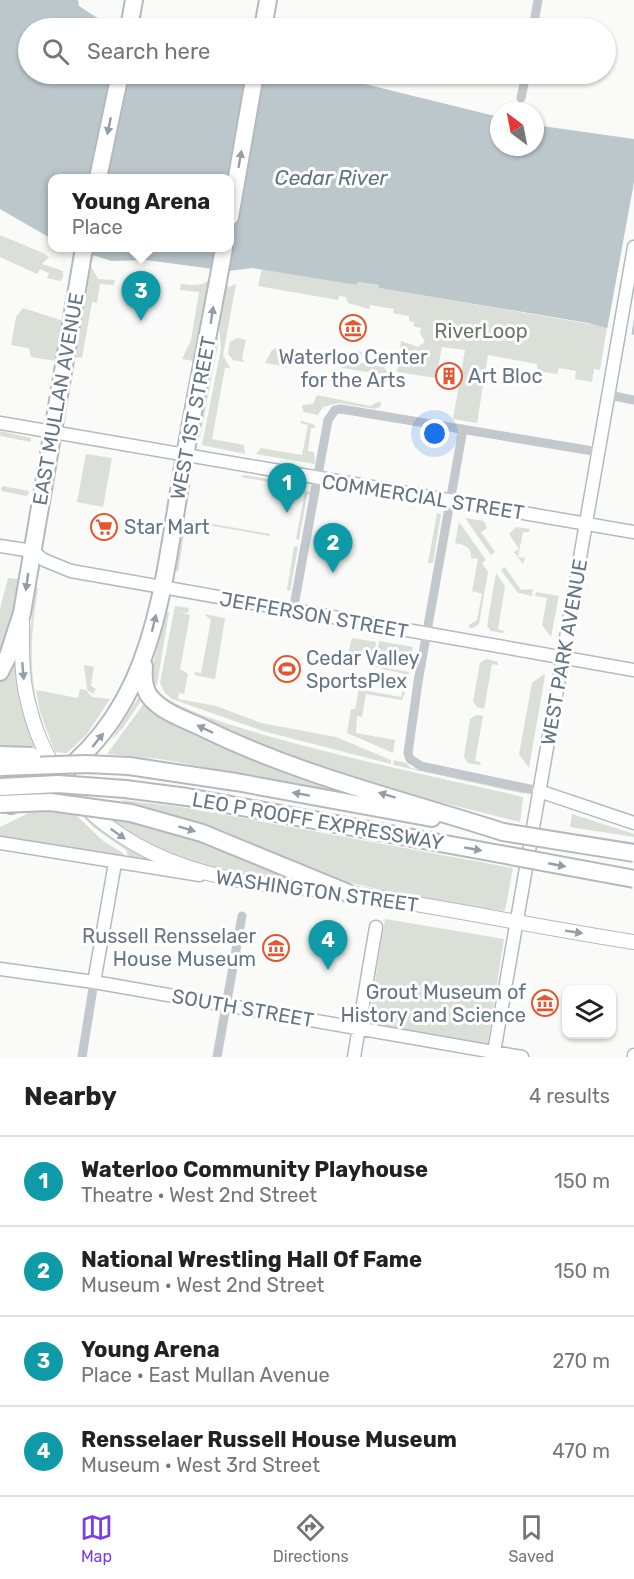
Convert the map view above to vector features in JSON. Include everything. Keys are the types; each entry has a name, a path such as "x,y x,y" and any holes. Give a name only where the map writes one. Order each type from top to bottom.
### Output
{"highway":[{"path":"265,18 268,0"},
{"path":"99,174 118,84"},
{"path":"234,194 253,84"},
{"name":"EAST MULLAN AVENUE","path":"0,672 8,656 22,613 83,252"},
{"name":"WEST 1ST STREET","path":"144,657 162,588 223,252"},
{"path":"0,811 59,776 81,759 111,723 139,672 144,657"},
{"path":"144,657 145,688 153,700 176,716 260,756 315,776 361,787 503,832"},
{"path":"0,755 30,755 86,764"},
{"name":"LEO P ROOFF EXPRESSWAY","path":"0,767 86,764 129,766 236,782 503,832 634,853"},
{"name":"LEO P ROOFF EXPRESSWAY","path":"0,787 58,784 187,797 634,879"},
{"path":"0,804 50,802 131,813 202,833 348,893"}],"main road":[{"path":"22,613 22,656 27,700 46,756 59,776 102,823 142,850 191,868 243,881"},
{"name":"WASHINGTON STREET","path":"243,881 348,893 634,942"}],"street":[{"path":"535,18 538,0"},
{"path":"521,98 523,84"},
{"name":"WEST PARK AVENUE","path":"494,1055 634,247"},
{"path":"609,395 634,400"},
{"path":"293,611 328,420 335,410 599,452"},
{"name":"COMMERCIAL STREET","path":"0,423 318,480 451,500 634,532"},
{"path":"463,429 426,634 409,746 410,759 421,766 540,791 634,823"},
{"name":"JEFFERSON STREET","path":"0,546 32,551 44,560 71,571 634,669"},
{"name":"WASHINGTON STREET","path":"0,843 243,881"},
{"path":"82,1057 115,862"},
{"path":"217,1057 242,916"},
{"path":"354,1057 376,927"},
{"name":"SOUTH STREET","path":"0,969 94,982 494,1055 522,1057"}],"green space":[{"path":"0,235 49,257 42,264 63,271 63,278 60,281 47,278 49,273 40,269 37,274 0,257"},
{"path":"91,266 98,279 115,280 114,285 100,284 97,303 92,302 82,358 76,357"},
{"name":"RiverLoop","path":"262,269 356,285 357,282 379,285 379,288 607,327 600,370 594,369 592,382 575,379 576,371 559,368 557,374 538,371 537,364 488,355 477,423 453,419 465,350 442,347 436,378 397,372 401,341 418,347 425,342 420,333 421,328 413,326 414,322 409,321 409,316 393,313 394,309 370,305 369,309 348,303 346,297 339,296 338,300 258,286"},
{"path":"210,279 192,383 189,384 193,361 182,359 191,340 199,292 180,290 181,284 200,284"},
{"path":"226,284 229,287 236,284 223,355 230,368 225,368 212,439 244,445 245,454 202,445 221,348 219,327"},
{"path":"23,308 63,321 56,361 31,357 29,348 11,345 16,317"},
{"path":"217,328 218,345 200,437 197,436"},
{"path":"237,338 246,340 242,358 244,362 233,360 228,354 230,342"},
{"path":"280,346 285,352 288,367 265,363 272,350"},
{"path":"357,351 362,352 361,363 384,367 390,376 385,379 380,374 342,368 346,352 356,354"},
{"path":"317,395 370,406 380,401 381,406 375,409 339,403 323,407 318,415 303,412 302,405 313,404"},
{"path":"301,421 313,424 316,428 311,428 308,451 314,452 315,464 256,454 261,448 302,455 308,425 300,423"},
{"path":"0,431 31,438 31,442 0,436"},
{"path":"86,454 112,458 103,507 77,502"},
{"path":"243,475 286,482 286,485 241,477"},
{"path":"2,486 29,491 29,493 26,496 1,491"},
{"path":"305,491 311,492 307,496 299,540 296,539"},
{"path":"437,513 441,514 433,563 428,563"},
{"path":"465,518 484,521 487,528 481,532 495,552 491,555"},
{"path":"190,520 270,534 270,536 190,522"},
{"path":"459,522 486,560 482,563 488,572 479,624 473,628 469,628 469,625 477,620 482,594 472,591 478,559 471,558 467,547 455,543"},
{"path":"516,527 530,529 529,532 523,532 518,557 525,558 523,564 514,552 519,549 509,534"},
{"path":"185,528 178,572 175,571 180,531"},
{"path":"294,546 298,547 290,591 287,590"},
{"path":"505,567 521,590 533,589 532,596 518,593 501,570"},
{"path":"496,573 505,586 498,629 504,631 503,633 491,631 487,626"},
{"path":"8,578 18,579 6,647 0,664 0,609"},
{"path":"36,588 38,588 33,629 32,667 37,704 50,744 47,745 31,697 28,642"},
{"path":"536,592 559,596 551,637 542,625 547,598 535,596"},
{"path":"175,606 189,608 188,613 180,612 190,615 180,669 188,674 184,694 179,693 178,699 216,706 261,723 336,737 391,760 391,764 263,731 172,699 165,693 160,683"},
{"path":"166,612 169,612 157,685 153,686 151,673"},
{"path":"204,614 225,618 215,679 194,675 195,672 201,673 211,620"},
{"path":"352,638 376,642 374,658 348,653"},
{"path":"379,641 413,647 410,666 376,660"},
{"path":"486,659 498,662 498,665 492,664 484,709 477,707 473,701 480,663"},
{"path":"12,660 17,661 39,751 0,750 0,682"},
{"path":"362,664 409,672 408,680 405,679 405,674"},
{"path":"84,665 94,667 91,686 96,689 93,694 87,690"},
{"path":"544,674 529,768 519,754 532,683"},
{"path":"360,682 363,682 362,690 401,697 403,691 405,692 402,700 366,694 362,717 357,716 356,733 395,740 393,753 347,733 351,709 355,709"},
{"path":"157,688 174,702 212,718 264,735 523,797 520,822 316,771 169,704 162,700 155,690"},
{"path":"80,689 86,690 92,697 110,699 87,734 67,753 55,752 40,712 36,690 78,698"},
{"path":"140,695 143,698 122,729 111,740"},
{"path":"145,702 382,800 160,759 107,754"},
{"path":"476,715 483,716 475,761 481,762 480,765 468,763 464,757 470,719"},
{"path":"394,760 406,763 411,768 523,791 525,794 393,765"},
{"path":"122,800 188,808 513,868 506,906 504,911 399,894 321,876 130,807"},
{"path":"33,811 75,814 102,840 124,854 124,859 0,838 0,827"},
{"path":"81,814 133,850 171,866 129,860 126,850 93,827"},
{"path":"572,814 634,834 634,837 570,827"},
{"path":"103,817 189,835 307,882 196,864 153,850"},
{"path":"385,919 504,939 487,1047 368,1026"}],"water":[{"name":"Cedar River","path":"0,0 78,0 79,6 97,18 18,18 18,84 365,84 490,115 490,156 544,156 544,126 634,139 634,335 588,323 379,288 379,285 358,282 356,285 253,268 228,271 146,260 112,261 82,252 234,252 234,174 48,174 48,237 0,209"}],"pier":[{"path":"634,182 634,319 631,337 607,330"}],"place":[{"name":"Young Arena","path":"141,321"},
{"name":"Waterloo Center for the Arts","path":"353,328"},
{"name":"Art Bloc","path":"449,376"},
{"name":"Waterloo Community Playhouse","path":"287,513"},
{"name":"Star Mart","path":"104,527"},
{"name":"National Wrestling Hall Of Fame","path":"333,573"},
{"name":"Cedar Valley SportsPlex","path":"287,669"},
{"name":"Russell Rensselaer House Museum","path":"276,948"},
{"name":"Rensselaer Russell House Museum","path":"328,970"},
{"name":"Grout Museum of History and Science","path":"545,1003"}]}
